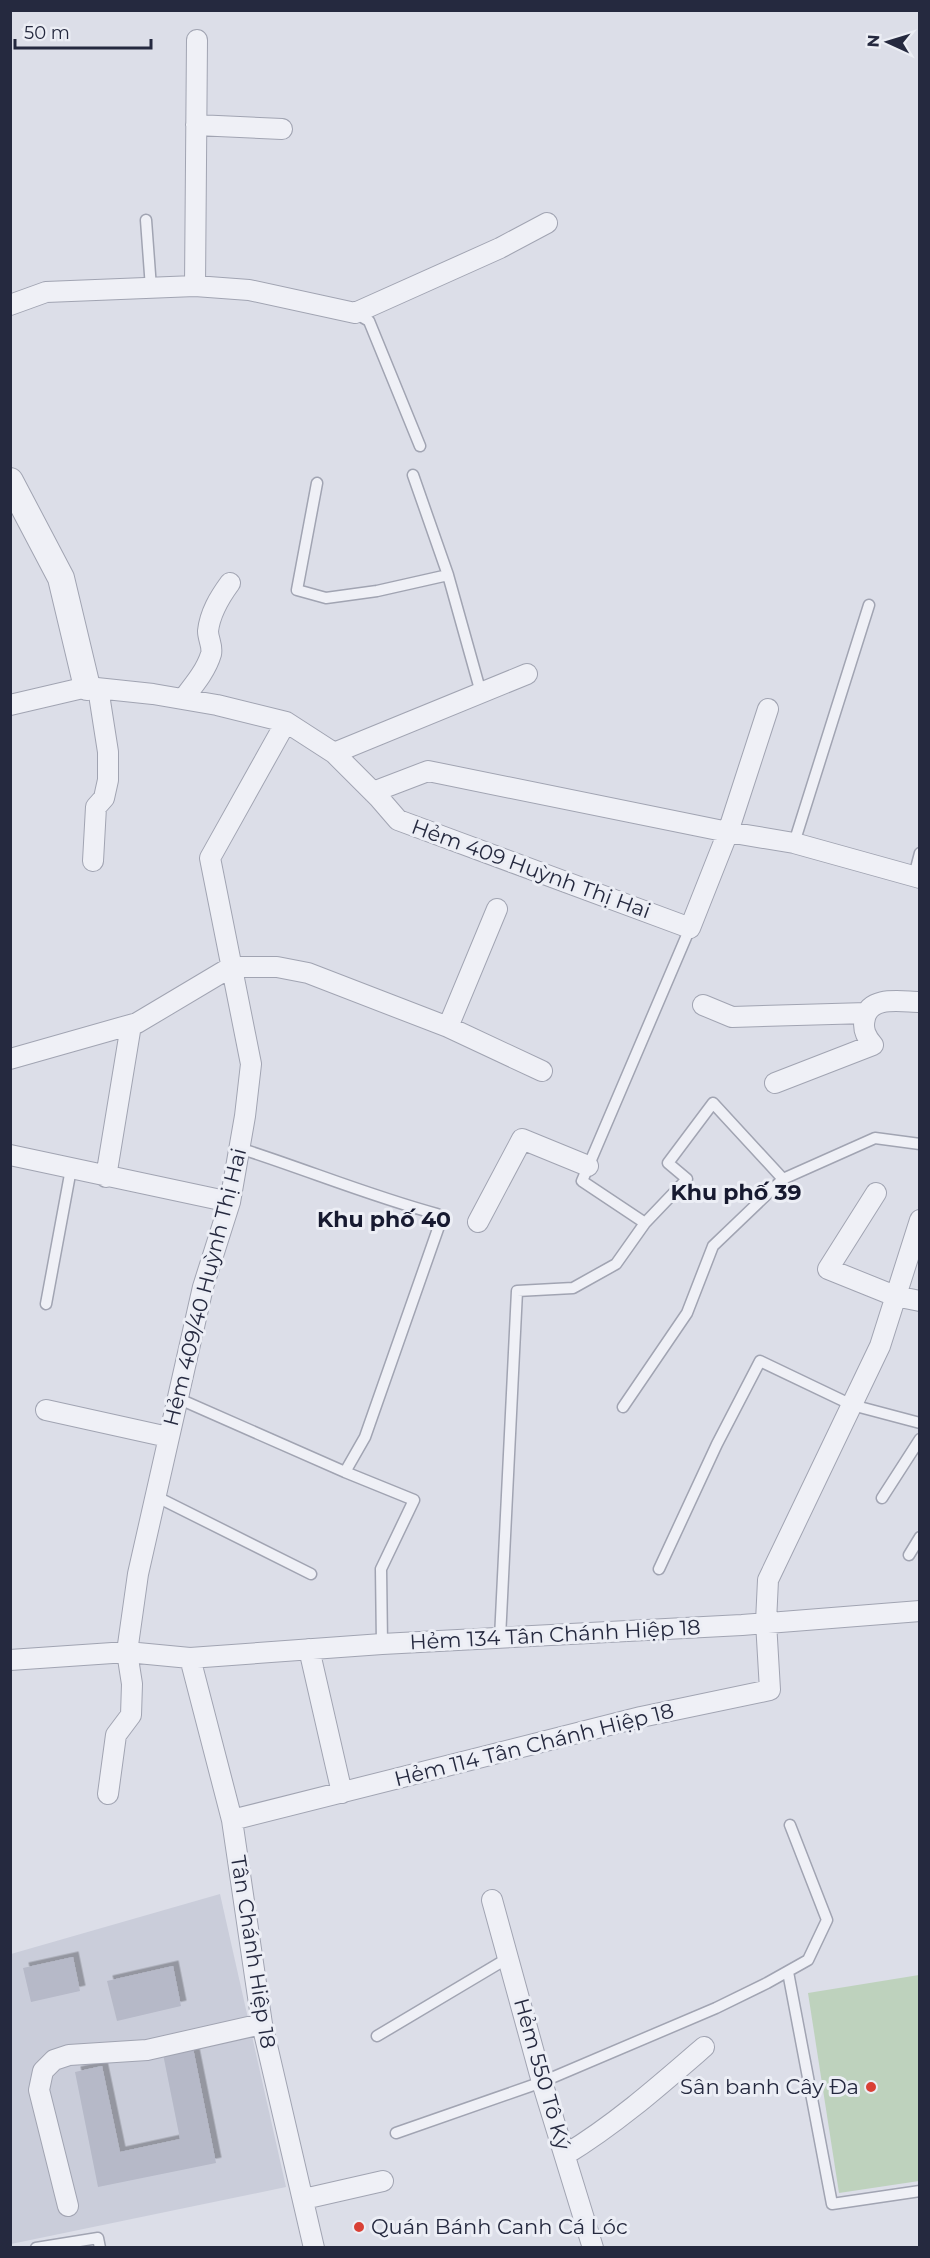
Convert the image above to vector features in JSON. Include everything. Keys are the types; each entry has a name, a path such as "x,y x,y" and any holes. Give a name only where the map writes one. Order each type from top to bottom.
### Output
{"street":[{"path":"195,286 197,40"},
{"path":"196,125 282,129"},
{"path":"10,305 46,292 195,286 249,290 355,313 500,248 547,223"},
{"path":"10,481 62,579 93,688 108,752 108,780 104,798 96,807 93,861"},
{"path":"183,699 210,658 212,650 208,632 212,613 230,583"},
{"path":"334,753 527,674"},
{"path":"10,705 93,688"},
{"name":"Hẻm 409 Huỳnh Thị Hai","path":"93,688 217,705 285,722 334,753 398,820 690,928"},
{"path":"690,928 728,832 768,709"},
{"name":"Hẻm 409/40 Huỳnh Thị Hai","path":"108,1794 116,1736 131,1716 132,1684 127,1652 138,1574 203,1287 230,1202 245,1116 251,1064 210,858 285,722"},
{"path":"373,792 428,771 728,832 794,843 917,877"},
{"path":"448,1028 497,909"},
{"path":"10,1059 137,1023 231,967 277,967 308,973 448,1028 542,1071"},
{"path":"703,1005 732,1017 867,1012 878,1003 920,1002"},
{"path":"775,1083 873,1045 864,1029 867,1012"},
{"path":"106,1177 131,1025"},
{"path":"478,1222 522,1139 588,1166"},
{"path":"10,1155 230,1202"},
{"path":"876,1193 828,1269 895,1296 920,1301"},
{"path":"766,1622 768,1580 880,1346 920,1220"},
{"path":"46,1410 168,1437"},
{"name":"Hẻm 134 Tân Chánh Hiệp 18","path":"10,1660 127,1652 190,1658 382,1644 742,1625 920,1611"},
{"name":"Hẻm 114 Tân Chánh Hiệp 18","path":"232,1821 472,1762 620,1722 770,1690 766,1622"},
{"path":"309,1649 342,1793"},
{"name":"Tân Chánh Hiệp 18","path":"190,1658 232,1821 262,2024 314,2247"},
{"name":"Hẻm 550 Tô Ký","path":"492,1900 542,2082 593,2247"},
{"path":"68,2206 39,2090 43,2072 54,2060 77,2054 147,2050 262,2024"},
{"path":"565,2155 599,2134 628,2112 704,2047"},
{"path":"303,2199 383,2181"}],"lane":[{"path":"146,220 151,288"},
{"path":"355,313 369,321 420,446"},
{"path":"413,475 448,575 481,693"},
{"path":"316,483 297,590 326,598 377,591 448,575"},
{"path":"794,843 869,606"},
{"path":"917,877 920,853"},
{"path":"645,1223 582,1180 690,928"},
{"path":"500,1638 517,1291 573,1288 616,1264 645,1223 687,1179 668,1163 713,1102 783,1179"},
{"path":"623,1407 687,1313 713,1246 783,1179 875,1138 920,1144"},
{"path":"239,1148 315,1172 403,1205 437,1214 439,1226 365,1437 345,1472"},
{"path":"46,1304 71,1169"},
{"path":"659,1569 717,1444 760,1361 852,1405 920,1423"},
{"path":"177,1398 414,1500 381,1569 382,1644"},
{"path":"882,1498 920,1439"},
{"path":"155,1496 311,1574"},
{"path":"909,1555 920,1537"},
{"path":"396,2133 542,2082 716,2008 808,1960 826,1920 790,1825"},
{"path":"377,2036 508,1958"},
{"path":"788,1972 832,2204 920,2191"},
{"path":"36,2247 98,2238 100,2247"}],"shaded area":[{"path":"220,1894 286,2187 11,2244 11,1954"}],"green space":[{"name":"Sân banh Cây Đa","path":"919,1975 919,2181 839,2193 808,1993"}],"building":[{"path":"73,1957 80,1991 31,2002 23,1968"},
{"path":"173,1966 181,2006 117,2021 107,1981"},
{"path":"193,2048 216,2163 98,2187 75,2072 102,2066 120,2152 180,2139 163,2054"}],"place":[{"name":"Sân banh Cây Đa","path":"871,2087"},
{"name":"Quán Bánh Canh Cá Lóc","path":"359,2227"}],"district":[{"name":"Khu phố 39","path":"736,1192"},
{"name":"Khu phố 40","path":"384,1219"}]}
